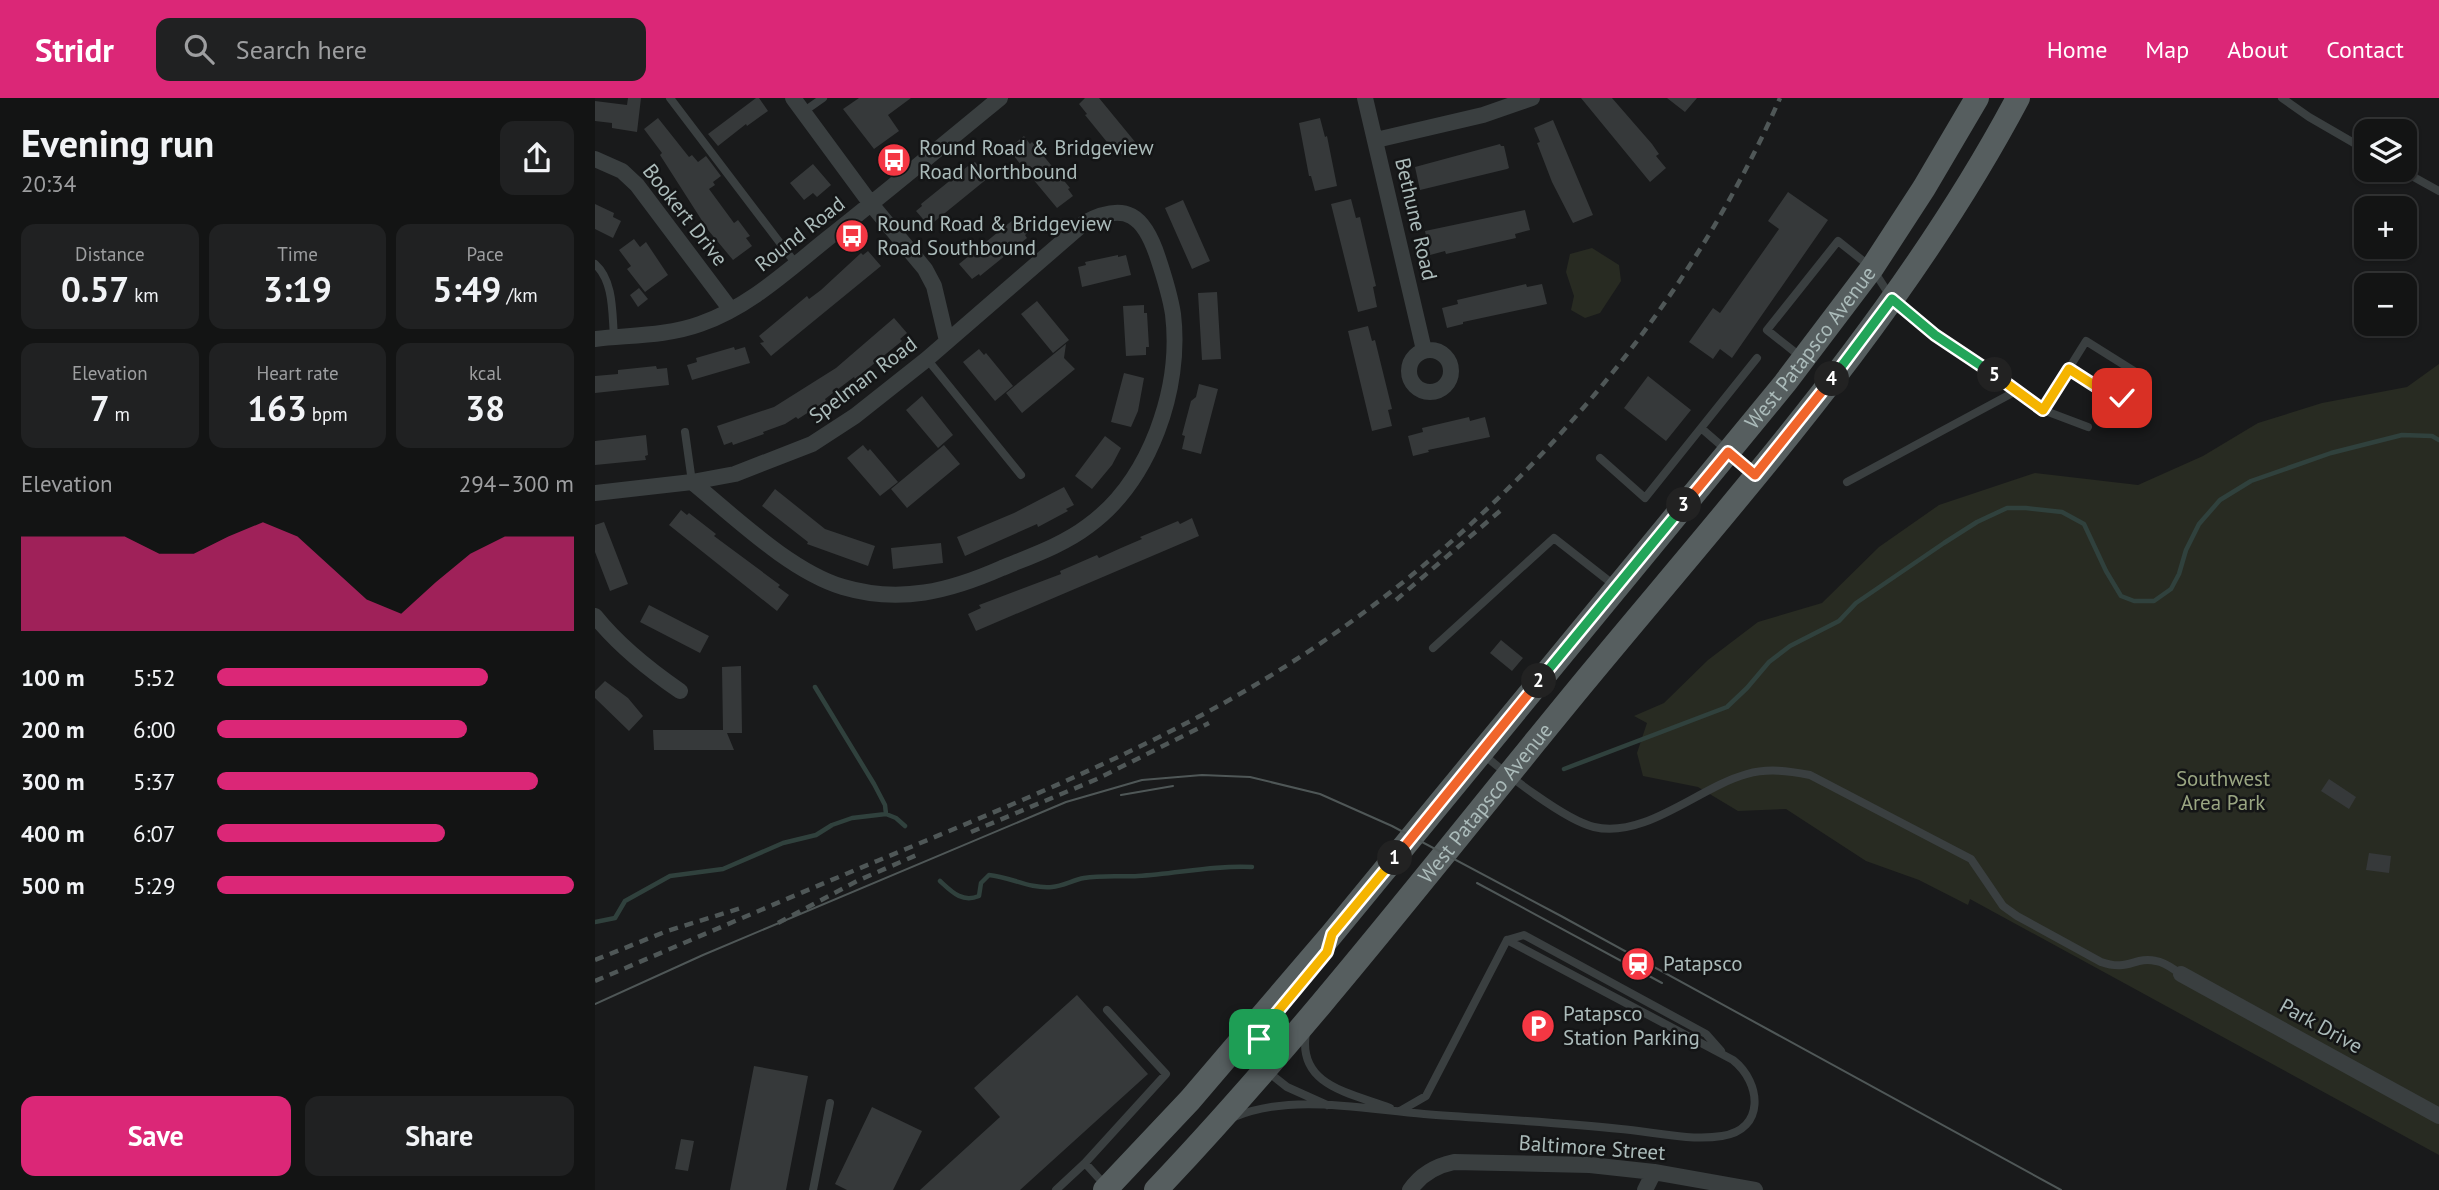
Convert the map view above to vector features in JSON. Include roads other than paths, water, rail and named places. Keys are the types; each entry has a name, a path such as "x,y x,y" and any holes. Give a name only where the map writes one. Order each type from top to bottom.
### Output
{"main road":[{"name":"West Patapsco Avenue","path":"1107,1189 1204,1084 1332,934 1803,359 1872,268 1924,188 1977,98"},
{"name":"West Patapsco Avenue","path":"1156,1190 1219,1124 1308,1020 1812,406 1892,299 1954,206 2018,98"},
{"path":"1204,1084 1237,1066 1266,1070 1259,1034 1327,952 1332,934"}],"street":[{"path":"793,98 871,204 925,269 934,286 947,341"},
{"name":"Round Road","path":"595,339 699,325 757,295 1000,98"},
{"name":"Bethune Road","path":"1364,98 1424,350"},
{"path":"1376,140 1483,115 1532,98"},
{"name":"Bookert Drive","path":"595,159 622,170 637,185 731,310"},
{"name":"Spelman Road","path":"595,493 692,482 735,474 812,444 855,416 927,359 1084,223 1114,212 1136,219 1144,228 1157,253 1173,314 1174,344 1162,414 1152,446 1136,476 1117,500 1088,526 1056,545 968,583 939,592 905,595 870,593 843,587 797,565 692,482"},
{"path":"595,616 637,659 680,691"},
{"name":"Park Drive","path":"2181,974 2439,1116"},
{"name":"Baltimore Street","path":"1410,1190 1427,1172 1437,1166 1454,1162 1590,1165 1654,1172 1755,1190"},
{"path":"1645,1190 1654,1172"}],"lane":[{"path":"670,98 796,264"},
{"path":"803,112 823,98"},
{"path":"2281,98 2354,143"},
{"path":"2417,179 2439,191"},
{"path":"1803,359 1767,330 1838,241 1872,268 1892,299 1935,335 2018,390 2043,410 2088,427"},
{"path":"595,264 606,278 614,337"},
{"path":"2043,410 2086,341 2145,378 2146,388 2143,394 2122,398 2111,396 2069,369"},
{"path":"1600,458 1645,498 1757,358"},
{"path":"927,359 1021,475"},
{"path":"1847,482 2018,390"},
{"path":"1701,428 1755,475"},
{"path":"685,432 692,482"},
{"path":"1433,648 1554,538 1617,587"},
{"path":"1481,752 1507,775 1580,822 1595,828 1648,822 1746,774 1789,771 1810,775 1971,859 2004,906 2017,916 2101,962 2114,967 2137,961 2159,961 2181,974"},
{"path":"1219,1124 1264,1107 1331,1107 1399,1112 1592,1126 1683,1136 1721,1136 1742,1128 1752,1111 1756,1096 1748,1074 1725,1056 1507,940 1426,1096 1399,1112"},
{"path":"1056,1190 1085,1163 1166,1074 1107,1010"},
{"path":"1308,1020 1304,1053 1316,1076 1335,1087 1399,1112"},
{"path":"1266,1070 1287,1087 1331,1107"},
{"path":"813,1190 830,1103"},
{"path":"1085,1163 1107,1189"}],"waterway":[{"path":"1564,769 1727,707 1769,662 1790,646 1839,621 1856,603 1944,543 1977,522 2007,508 2062,512 2084,524 2121,596 2134,601 2154,601 2171,589 2199,524 2220,500 2251,481 2331,453 2402,435 2432,436 2439,440"},
{"path":"815,687 874,784 885,805 886,814"},
{"path":"595,922 615,918 625,901 670,876 723,869 783,843 816,835 832,825 852,818 886,814 905,826"},
{"path":"940,881 958,895 973,898 979,896 981,883 989,875 1052,887 1091,877 1252,867"}],"tram line":[{"path":"595,1004 703,955 1066,802 1142,780 1202,775 1250,777 1320,794 1392,826 2061,1190"},
{"path":"1121,795 1173,786"},
{"path":"1477,883 1662,983"}],"railway":[{"path":"595,981 999,810 1119,756 1198,717 1290,663 1379,601 1462,532 1540,456 1612,373 1676,286 1733,194 1780,98"},
{"path":"1396,600 1500,511"},
{"path":"971,832 1097,779 1209,723"},
{"path":"778,923 857,881 919,854"},
{"path":"595,960 667,931 741,908"}],"place":[{"name":"Round Road & Bridgeview Road Northbound","path":"894,160"},
{"name":"Round Road & Bridgeview Road Southbound","path":"852,236"},
{"name":"Patapsco","path":"1638,964"},
{"name":"Patapsco Station Parking","path":"1538,1026"}],"park label":[{"name":"Southwest Area Park","path":"2223,791"}]}
